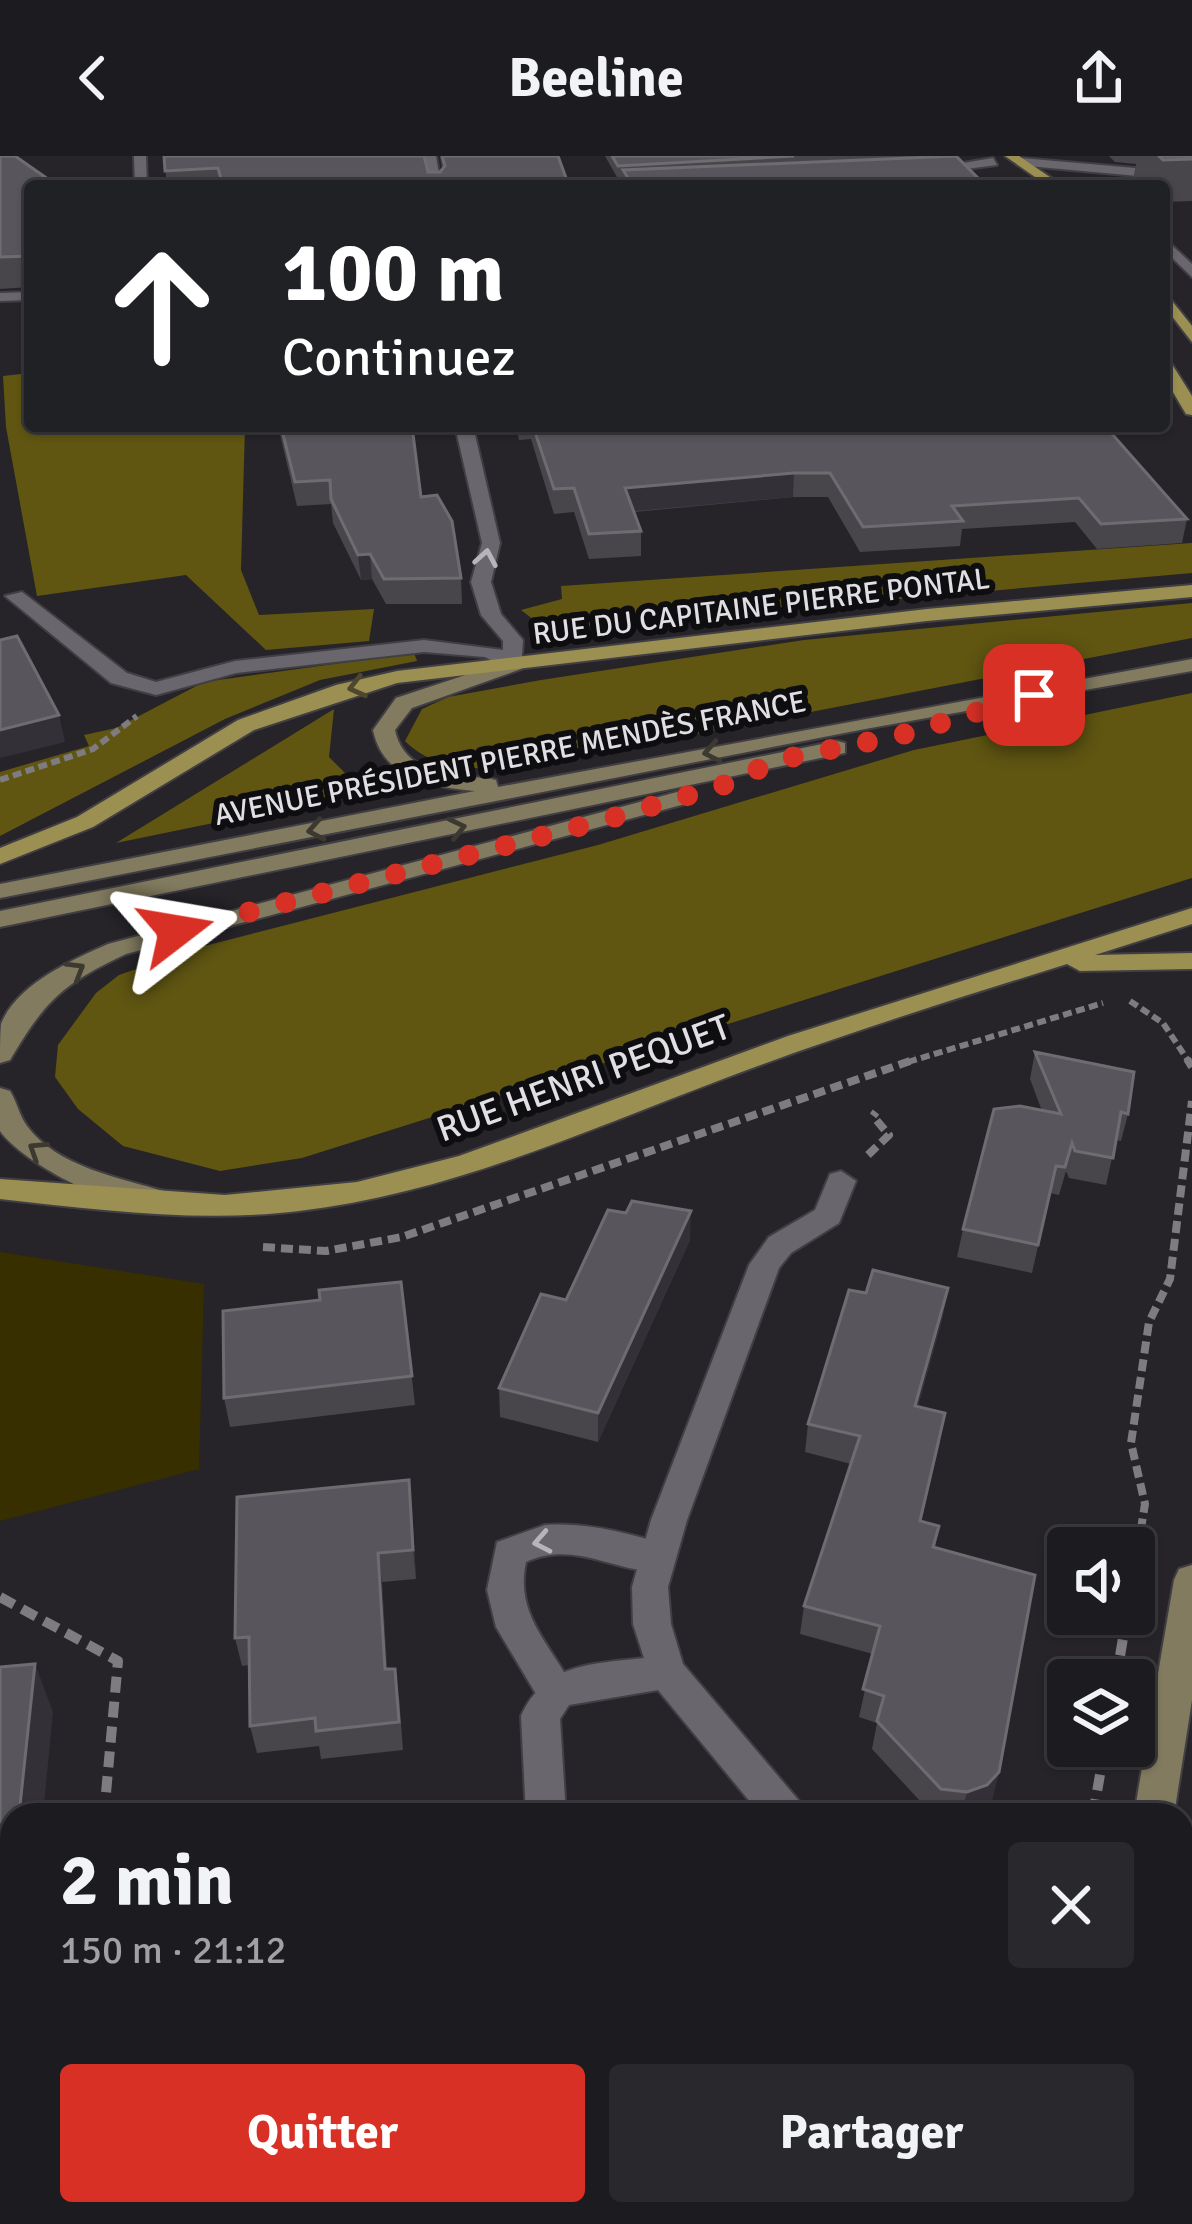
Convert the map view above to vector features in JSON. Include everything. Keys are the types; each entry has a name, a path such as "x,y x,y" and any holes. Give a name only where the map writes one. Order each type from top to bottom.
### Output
{"main road":[{"path":"988,159 1019,180"},
{"path":"1016,159 1048,180"},
{"path":"1170,304 1192,337"},
{"path":"1170,375 1192,410"},
{"name":"RUE DU CAPITAINE PIERRE PONTAL","path":"514,665 927,615 1192,591"},
{"path":"514,665 404,703 389,717 384,743 390,755 429,777 477,784 554,783"},
{"path":"0,856 85,822 208,746 292,706 397,677 514,665"},
{"name":"AVENUE PRÉSIDENT PIERRE MENDÈS FRANCE","path":"0,891 866,722 1192,665"},
{"name":"AVENUE PRÉSIDENT PIERRE MENDÈS FRANCE","path":"0,919 898,736 1034,695"},
{"path":"0,1054 21,1012 80,965 117,949 612,818 737,781 773,761"},
{"name":"RUE HENRI PEQUET","path":"0,1189 178,1205 305,1200 426,1174 904,1004 1192,916"},
{"name":"RUE HENRI PEQUET","path":"1004,976 1081,962 1192,961"},
{"path":"0,1096 3,1116 22,1142 80,1176 178,1205"},
{"path":"1156,1803 1192,1580"}],"street":[{"path":"1082,156 1104,180"},
{"path":"917,171 988,159"},
{"path":"1016,159 1096,171 1192,177"},
{"path":"1170,249 1192,273"},
{"path":"465,432 491,543 481,583 491,616 513,640 514,665"},
{"path":"15,596 119,678 156,689"},
{"name":"RUE DU CAPITAINE PIERRE PONTAL","path":"156,689 235,667 424,646 490,651 514,665"},
{"path":"776,1803 667,1672 652,1624 650,1587 656,1557 765,1265 780,1245 828,1216 841,1181"},
{"path":"556,1692 523,1651 502,1577 510,1553 533,1539 574,1537 656,1557"},
{"path":"545,1803 540,1716 556,1692 604,1679 667,1672"}],"path":[{"path":"0,780 98,746 126,731 156,689"},
{"path":"1124,998 1163,1023 1192,1067"},
{"path":"1141,1527 1145,1504 1131,1443 1149,1322 1170,1280 1192,1101"},
{"path":"841,1181 889,1135 873,1116 875,1112"},
{"path":"0,1597 118,1661 105,1803"},
{"path":"1095,1803 1101,1767"}],"shaded area":[{"path":"24,374 24,432 245,432 241,570 259,615 374,609 369,641 266,650 186,575 37,596 6,427 3,376"},
{"path":"1192,543 1192,573 547,630 521,610 562,599 561,586"},
{"path":"1192,603 1192,638 518,769 444,763 405,741 422,709 448,697 541,680 804,640"},
{"path":"414,653 417,661 320,680 225,719 0,836 0,772 89,746 84,735 116,728 204,682"},
{"path":"1192,693 1192,878 302,1158 220,1171 123,1146 78,1109 55,1077 58,1045 96,993 119,975 193,949 598,845 914,750"},
{"path":"334,709 329,757 364,792 116,843"},
{"path":"0,1252 204,1284 199,1469 0,1521"}],"building":[{"path":"0,156 15,156 49,180 24,180 24,256 0,257"},
{"path":"164,156 424,156 428,172 440,172 445,166 442,156 558,156 567,180 221,180 218,168 165,171"},
{"path":"612,156 794,156 618,166"},
{"path":"956,156 980,180 629,180 623,170"},
{"path":"1159,156 1192,156 1192,159 1163,160"},
{"path":"282,432 413,432 421,497 437,495 452,521 461,578 384,579 370,554 358,555 331,499 330,480 295,482"},
{"path":"535,432 1110,432 1187,519 1101,524 1079,498 952,506 963,521 863,527 830,473 794,473 625,488 641,531 589,534 574,488 554,489"},
{"path":"17,636 59,715 0,730 0,640"},
{"path":"1035,1052 1134,1072 1128,1114 1121,1112 1113,1158 1075,1151 1072,1143 1065,1167 1056,1166 1038,1245 963,1229 994,1109 1020,1106 1061,1114"},
{"path":"632,1201 691,1211 598,1413 499,1388 541,1294 566,1300 608,1210 626,1213"},
{"path":"873,1270 948,1288 915,1406 945,1413 920,1521 939,1526 933,1547 1035,1575 999,1772 987,1785 967,1792 941,1789 877,1721 884,1696 863,1689 880,1626 804,1606 860,1436 808,1424 849,1290 866,1293"},
{"path":"401,1282 412,1376 224,1398 223,1311 320,1300 319,1290"},
{"path":"409,1480 413,1550 378,1553 385,1669 395,1669 399,1722 316,1731 315,1718 250,1726 249,1637 235,1638 237,1497"},
{"path":"35,1664 20,1803 0,1803 0,1667"}],"route":[{"path":"176,931 612,818 737,781 773,761 898,736 1034,695"}]}
